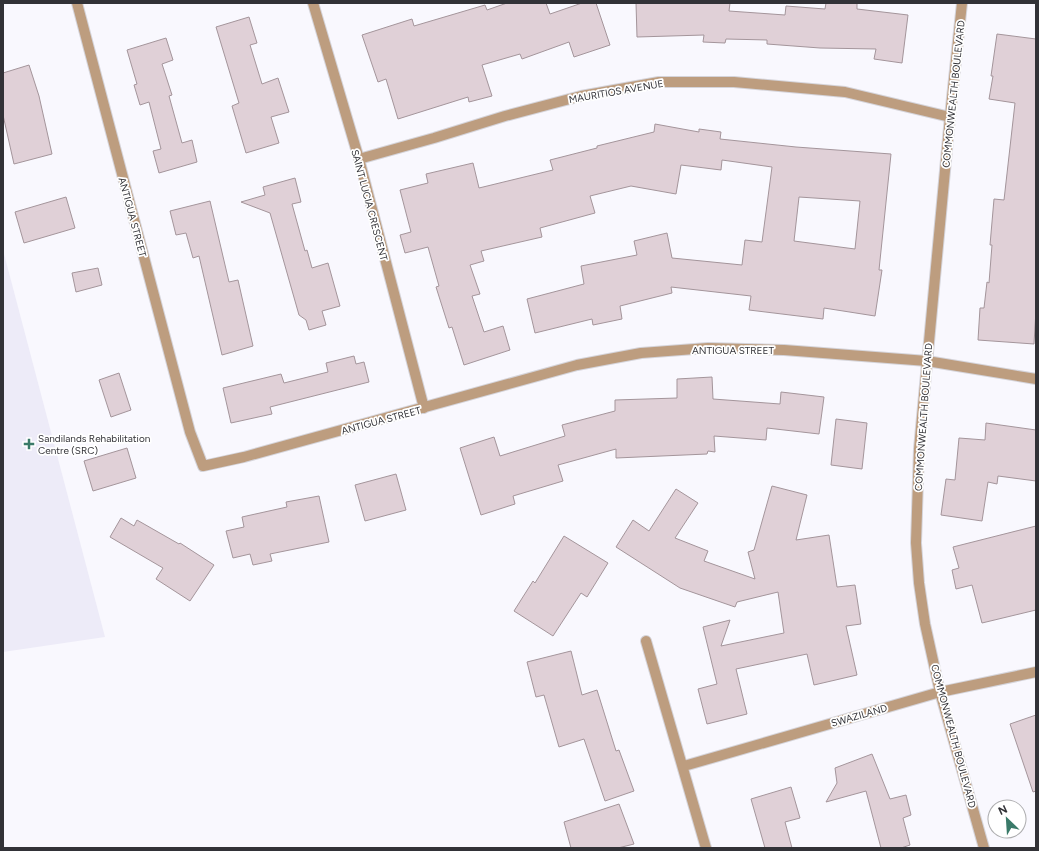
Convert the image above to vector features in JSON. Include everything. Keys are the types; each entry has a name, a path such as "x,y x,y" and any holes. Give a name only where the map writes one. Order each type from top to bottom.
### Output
{"street":[{"name":"ANTIGUA STREET","path":"77,3 190,432 202,466 244,458 577,366 641,353 708,348 784,350 927,361 1036,379"},
{"name":"SAINT LUCIA CRESCENT","path":"313,3 359,159 424,408"},
{"name":"COMMONWEALTH BOULEVARD","path":"962,3 919,449 916,543 920,590 925,624 940,692 984,848"},
{"name":"MAURITIOS AVENUE","path":"359,159 504,116 581,96 659,82 734,82 845,92 950,117"},
{"path":"646,641 684,766 706,848"},
{"name":"SWAZILAND","path":"684,766 940,692 1036,672"}],"shaded area":[{"name":"Sandilands Rehabilitation Centre (SRC)","path":"3,250 105,637 3,652"}],"building":[{"path":"507,3 546,3 550,14 582,3 596,3 610,45 574,57 569,42 522,59 520,54 482,65 492,96 469,102 468,97 398,119 386,79 378,82 362,35 412,19 414,26 485,5 487,10"},
{"path":"636,3 730,3 729,11 785,15 786,6 825,9 826,3 857,3 857,9 908,15 902,63 874,59 876,49 820,48 767,44 767,40 726,39 725,43 703,42 704,35 637,37"},
{"path":"249,17 257,43 250,45 262,84 278,78 289,112 271,117 279,143 246,153 232,106 239,103 216,27"},
{"path":"997,34 1036,39 1036,310 1034,344 978,340 980,308 984,308 987,282 989,283 992,245 990,245 994,199 1004,200 1015,103 989,99"},
{"path":"166,38 173,60 162,64 172,95 169,96 182,143 192,140 197,162 159,173 153,151 161,149 149,102 140,105 134,85 137,84 127,50"},
{"path":"29,65 39,96 52,154 14,164 3,115 3,73"},
{"path":"655,124 699,132 699,129 721,132 720,139 796,147 891,154 879,270 882,270 875,316 824,308 823,319 749,310 751,296 671,287 672,293 620,306 622,319 593,325 592,319 535,333 527,299 584,284 581,266 637,255 634,241 667,233 672,258 742,265 745,240 762,242 772,167 722,160 721,170 681,165 676,194 631,186 590,196 595,213 540,228 542,237 481,251 484,261 470,265 480,294 472,296 484,332 503,326 510,350 464,365 452,327 449,328 436,287 439,286 428,247 405,253 400,235 411,232 400,190 428,183 426,174 473,163 479,188 553,170 550,160 597,148 597,146 654,132","holes":["799,197 860,201 855,249 794,241"]},
{"path":"295,178 301,202 292,204 305,251 307,250 312,268 328,263 340,306 322,311 326,325 309,330 306,320 299,315 270,213 241,202 265,195 263,187"},
{"path":"66,197 75,228 24,243 15,212"},
{"path":"210,201 229,282 238,280 253,346 222,355 199,256 193,258 186,233 176,235 170,211"},
{"path":"98,268 102,285 76,292 72,273"},
{"path":"354,356 356,364 364,362 369,382 270,407 272,414 231,423 223,388 281,374 284,383 328,372 326,363"},
{"path":"119,373 131,410 111,417 99,380"},
{"path":"712,377 713,399 780,404 781,392 824,397 819,434 767,428 766,440 714,436 715,452 708,451 707,454 616,458 616,449 558,465 563,481 513,496 515,504 481,515 460,448 494,437 500,456 565,436 562,425 615,411 615,400 677,398 677,379"},
{"path":"836,419 867,423 862,469 831,465"},
{"path":"986,423 1036,430 1036,481 998,476 997,484 988,482 982,521 941,515 946,479 955,480 959,438 985,440"},
{"path":"127,448 136,478 93,491 84,461"},
{"path":"396,474 406,510 365,521 355,485"},
{"path":"772,486 807,495 796,540 829,535 837,587 855,585 861,624 846,626 857,675 814,685 807,654 736,669 747,714 707,724 698,689 717,684 703,627 730,620 721,646 784,633 778,592 737,602 735,607 680,588 616,547 633,520 649,531 676,489 698,503 675,538 708,551 704,561 755,579 748,552 754,550"},
{"path":"319,496 329,542 270,554 272,561 253,565 250,554 233,558 226,531 244,527 242,517 287,507 286,502"},
{"path":"121,518 134,526 137,520 179,544 180,543 214,565 190,601 156,579 163,568 110,537"},
{"path":"1036,526 1036,610 982,623 972,585 956,589 952,570 959,568 953,547"},
{"path":"564,536 608,563 587,597 581,593 553,636 514,611 533,581 535,583"},
{"path":"571,651 582,695 597,690 616,751 619,750 634,791 605,801 584,739 559,747 544,695 536,697 527,662"},
{"path":"1036,715 1036,791 1033,792 1010,724"},
{"path":"872,754 890,799 906,795 911,815 903,818 910,845 901,848 881,848 866,791 826,802 837,783 835,768"},
{"path":"791,787 800,818 785,822 792,848 765,848 751,799"},
{"path":"619,804 634,844 618,848 571,848 564,822"}],"place":[{"name":"Sandilands Rehabilitation Centre (SRC)","path":"29,444"}]}
